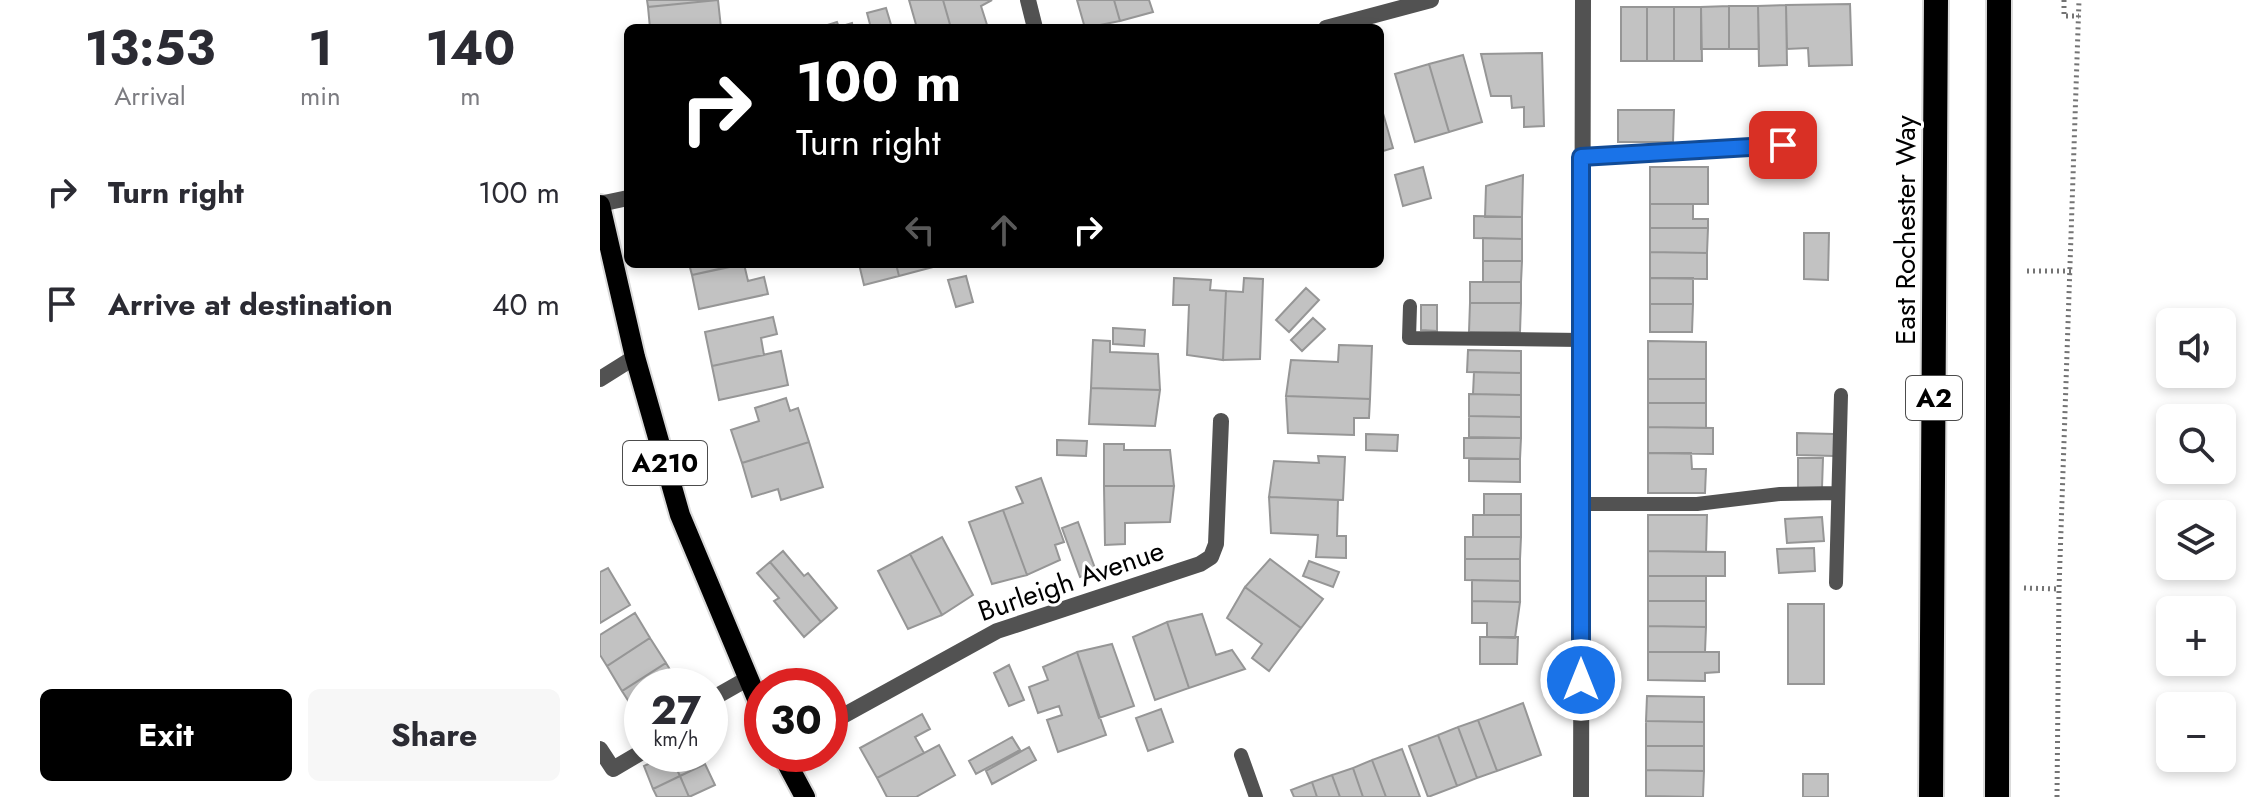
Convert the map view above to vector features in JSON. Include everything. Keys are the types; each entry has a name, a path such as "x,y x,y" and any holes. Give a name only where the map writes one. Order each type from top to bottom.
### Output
{"highway":[{"name":"East Rochester Way","path":"1931,797 1936,0"},
{"name":"A2","path":"1997,797 1999,0"}],"main road":[{"name":"A210","path":"600,204 635,357 680,515 744,672"},
{"path":"792,772 805,797"}],"street":[{"path":"1028,0 1034,24"},
{"path":"1341,24 1431,0"},
{"path":"1581,797 1583,0"},
{"path":"600,204 624,199"},
{"path":"600,379 635,357"},
{"name":"Burleigh Avenue","path":"848,713 997,631 1200,564 1211,557 1216,544 1221,421"},
{"path":"600,749 613,769 624,763"}],"lane":[{"path":"1581,157 1783,145"},
{"path":"1410,306 1409,338 1581,340"},
{"path":"1836,583 1841,395"},
{"path":"1581,504 1697,504 1780,494 1838,493"},
{"path":"1241,755 1256,797"}],"path":[{"path":"2064,0 2064,16 2079,16"},
{"path":"2057,797 2059,589 2079,0"},
{"path":"2047,271 2072,271"},
{"path":"2044,589 2059,589"}],"building":[{"path":"647,0 718,0 648,7"},
{"path":"718,0 721,24 650,24 648,7"},
{"path":"909,0 943,0 950,24 916,24"},
{"path":"943,0 992,0 981,6 987,24 950,24"},
{"path":"1077,0 1114,0 1120,21 1084,24"},
{"path":"1114,0 1149,0 1153,12 1120,21"},
{"path":"1850,4 1852,65 1809,66 1808,48 1787,49 1786,5"},
{"path":"1786,5 1787,65 1759,66 1758,6"},
{"path":"1729,6 1729,49 1701,49 1701,7"},
{"path":"1729,6 1758,6 1759,49 1729,49"},
{"path":"1621,7 1647,7 1647,61 1621,61"},
{"path":"1647,7 1674,7 1674,61 1647,61"},
{"path":"1674,7 1701,7 1702,61 1674,61"},
{"path":"886,8 891,24 870,24 867,13"},
{"path":"1542,53 1544,126 1524,127 1524,107 1512,108 1511,96 1491,96 1481,54"},
{"path":"1463,55 1482,122 1449,132 1429,64"},
{"path":"1429,64 1449,132 1415,142 1395,74"},
{"path":"1618,110 1674,110 1673,142 1618,142"},
{"path":"1384,117 1393,148 1384,151"},
{"path":"1423,167 1431,198 1403,206 1395,175"},
{"path":"1650,167 1708,167 1708,204 1650,204"},
{"path":"1523,175 1522,217 1485,217 1486,186"},
{"path":"1650,204 1693,204 1693,219 1708,219 1708,228 1650,228"},
{"path":"1474,216 1522,217 1522,239 1474,238"},
{"path":"1650,228 1708,228 1707,253 1650,252"},
{"path":"1804,233 1829,233 1828,280 1804,279"},
{"path":"1483,238 1522,239 1522,261 1483,261"},
{"path":"1650,252 1707,253 1707,279 1650,278"},
{"path":"1483,261 1522,261 1521,282 1483,282"},
{"path":"690,268 723,268 692,275"},
{"path":"725,268 745,268 748,281 764,277 768,294 699,309 692,275"},
{"path":"860,268 897,268 899,276 864,285"},
{"path":"897,268 929,268 899,276"},
{"path":"966,276 973,302 956,307 948,280"},
{"path":"1174,278 1211,280 1210,290 1226,291 1223,360 1187,355 1189,305 1173,305"},
{"path":"1244,278 1263,279 1260,359 1223,360 1226,291 1243,292"},
{"path":"1650,278 1693,278 1693,304 1650,304"},
{"path":"1470,282 1521,282 1521,303 1470,303"},
{"path":"1306,288 1319,300 1289,332 1276,320"},
{"path":"1470,303 1521,303 1520,332 1469,332"},
{"path":"1650,304 1693,304 1692,332 1650,332"},
{"path":"1421,305 1437,305 1437,331 1421,330"},
{"path":"773,317 777,334 761,338 764,355 712,366 705,332"},
{"path":"1313,318 1325,329 1302,351 1291,340"},
{"path":"1113,328 1145,330 1144,346 1113,344"},
{"path":"1093,340 1110,341 1110,352 1158,354 1160,390 1091,388"},
{"path":"1648,341 1706,342 1706,379 1648,379"},
{"path":"1339,345 1372,346 1370,399 1286,396 1291,360 1338,362"},
{"path":"1468,350 1521,351 1521,373 1467,372"},
{"path":"781,351 788,385 719,400 712,366"},
{"path":"1474,372 1521,373 1521,395 1473,394"},
{"path":"1648,379 1706,379 1706,403 1648,403"},
{"path":"1091,388 1160,390 1155,426 1089,424"},
{"path":"1469,394 1521,395 1521,417 1469,416"},
{"path":"1286,396 1370,399 1369,418 1354,418 1354,435 1288,433"},
{"path":"786,398 790,411 798,408 809,442 742,463 731,430 759,421 755,408"},
{"path":"1648,403 1706,403 1706,428 1648,427"},
{"path":"1469,416 1521,417 1521,438 1469,437"},
{"path":"1648,427 1713,428 1713,454 1648,453"},
{"path":"1797,433 1834,434 1834,456 1797,455"},
{"path":"1366,434 1398,435 1397,451 1366,450"},
{"path":"1464,438 1521,438 1520,459 1464,458"},
{"path":"1057,440 1087,441 1086,456 1057,455"},
{"path":"809,442 823,487 781,500 778,489 752,497 742,463"},
{"path":"1104,444 1124,444 1124,450 1170,450 1174,486 1104,486"},
{"path":"1648,453 1691,453 1692,469 1706,469 1705,493 1648,493"},
{"path":"1318,456 1345,457 1343,500 1269,497 1274,461 1319,463"},
{"path":"1798,458 1823,458 1822,488 1798,488"},
{"path":"1469,459 1520,459 1520,482 1469,481"},
{"path":"1041,478 1064,542 1055,545 1060,560 1027,575 1003,510 1023,503 1016,487"},
{"path":"1104,486 1174,486 1170,522 1125,523 1125,544 1105,545"},
{"path":"1484,494 1521,494 1521,515 1484,515"},
{"path":"1269,497 1338,500 1337,536 1346,536 1346,558 1316,557 1318,535 1271,533"},
{"path":"1003,510 1027,575 992,584 969,522"},
{"path":"1473,515 1521,515 1521,537 1473,537"},
{"path":"1648,515 1707,515 1706,552 1648,551"},
{"path":"1822,517 1824,541 1787,543 1785,519"},
{"path":"1078,522 1096,571 1080,577 1062,528"},
{"path":"942,537 973,595 942,615 910,554"},
{"path":"1465,537 1521,537 1520,559 1465,559"},
{"path":"1814,548 1815,571 1779,573 1777,549"},
{"path":"783,551 804,576 808,573 837,608 821,622 770,562"},
{"path":"1648,551 1725,552 1725,576 1648,576"},
{"path":"910,554 942,615 908,629 878,571"},
{"path":"1270,559 1323,599 1301,628 1245,587"},
{"path":"1465,559 1520,559 1520,581 1465,580"},
{"path":"1309,561 1339,572 1333,587 1303,576"},
{"path":"770,562 821,622 804,637 774,601 779,598 757,573"},
{"path":"608,568 630,605 600,623 600,572"},
{"path":"1648,576 1706,576 1706,601 1648,601"},
{"path":"1472,580 1520,581 1520,602 1472,601"},
{"path":"1245,587 1301,628 1269,671 1252,658 1262,644 1227,618"},
{"path":"1472,601 1520,602 1515,638 1487,637 1487,623 1472,623"},
{"path":"1648,601 1706,601 1706,627 1648,626"},
{"path":"1788,604 1824,604 1824,684 1788,684"},
{"path":"635,613 650,638 607,666 600,655 600,635"},
{"path":"1202,614 1216,655 1232,650 1245,669 1189,688 1167,622"},
{"path":"1167,622 1189,688 1155,700 1133,637"},
{"path":"1648,626 1706,627 1705,652 1648,652"},
{"path":"1480,637 1518,637 1517,664 1480,664"},
{"path":"650,638 666,663 658,668 624,668 622,691 607,666"},
{"path":"1112,644 1134,706 1099,718 1077,652"},
{"path":"1077,652 1106,735 1058,752 1047,720 1062,715 1059,706 1038,713 1029,687 1048,680 1043,667"},
{"path":"1648,652 1719,652 1719,672 1705,673 1705,681 1648,680"},
{"path":"1009,665 1024,700 1009,706 994,673"},
{"path":"1647,696 1704,697 1704,722 1646,721"},
{"path":"1523,703 1541,755 1497,771 1478,720"},
{"path":"1161,709 1173,742 1148,751 1136,718"},
{"path":"922,714 930,729 915,737 924,753 877,778 860,748"},
{"path":"1478,720 1497,771 1477,778 1458,727"},
{"path":"1646,721 1704,722 1704,746 1646,746"},
{"path":"1458,727 1477,778 1457,786 1438,735"},
{"path":"1438,735 1457,786 1428,797 1409,746"},
{"path":"1012,737 1020,750 976,774 969,761"},
{"path":"939,745 955,775 916,797 887,797 877,778"},
{"path":"1646,746 1704,746 1704,771 1646,770"},
{"path":"1029,747 1036,760 992,784 986,771"},
{"path":"1402,749 1420,797 1386,797 1372,760"},
{"path":"1372,760 1386,797 1363,797 1353,768"},
{"path":"1353,768 1363,797 1340,797 1332,775"},
{"path":"1646,770 1704,771 1703,797 1646,796"},
{"path":"646,772 678,772 680,776 653,789"},
{"path":"688,772 709,772 715,785 689,797 680,776"},
{"path":"1803,774 1828,774 1828,797 1803,797"},
{"path":"1332,775 1340,797 1317,797 1312,782"},
{"path":"680,776 689,797 657,797 653,789"},
{"path":"1312,782 1317,797 1294,797 1291,790"}],"route":[{"path":"1581,680 1581,157 1783,145"}]}
